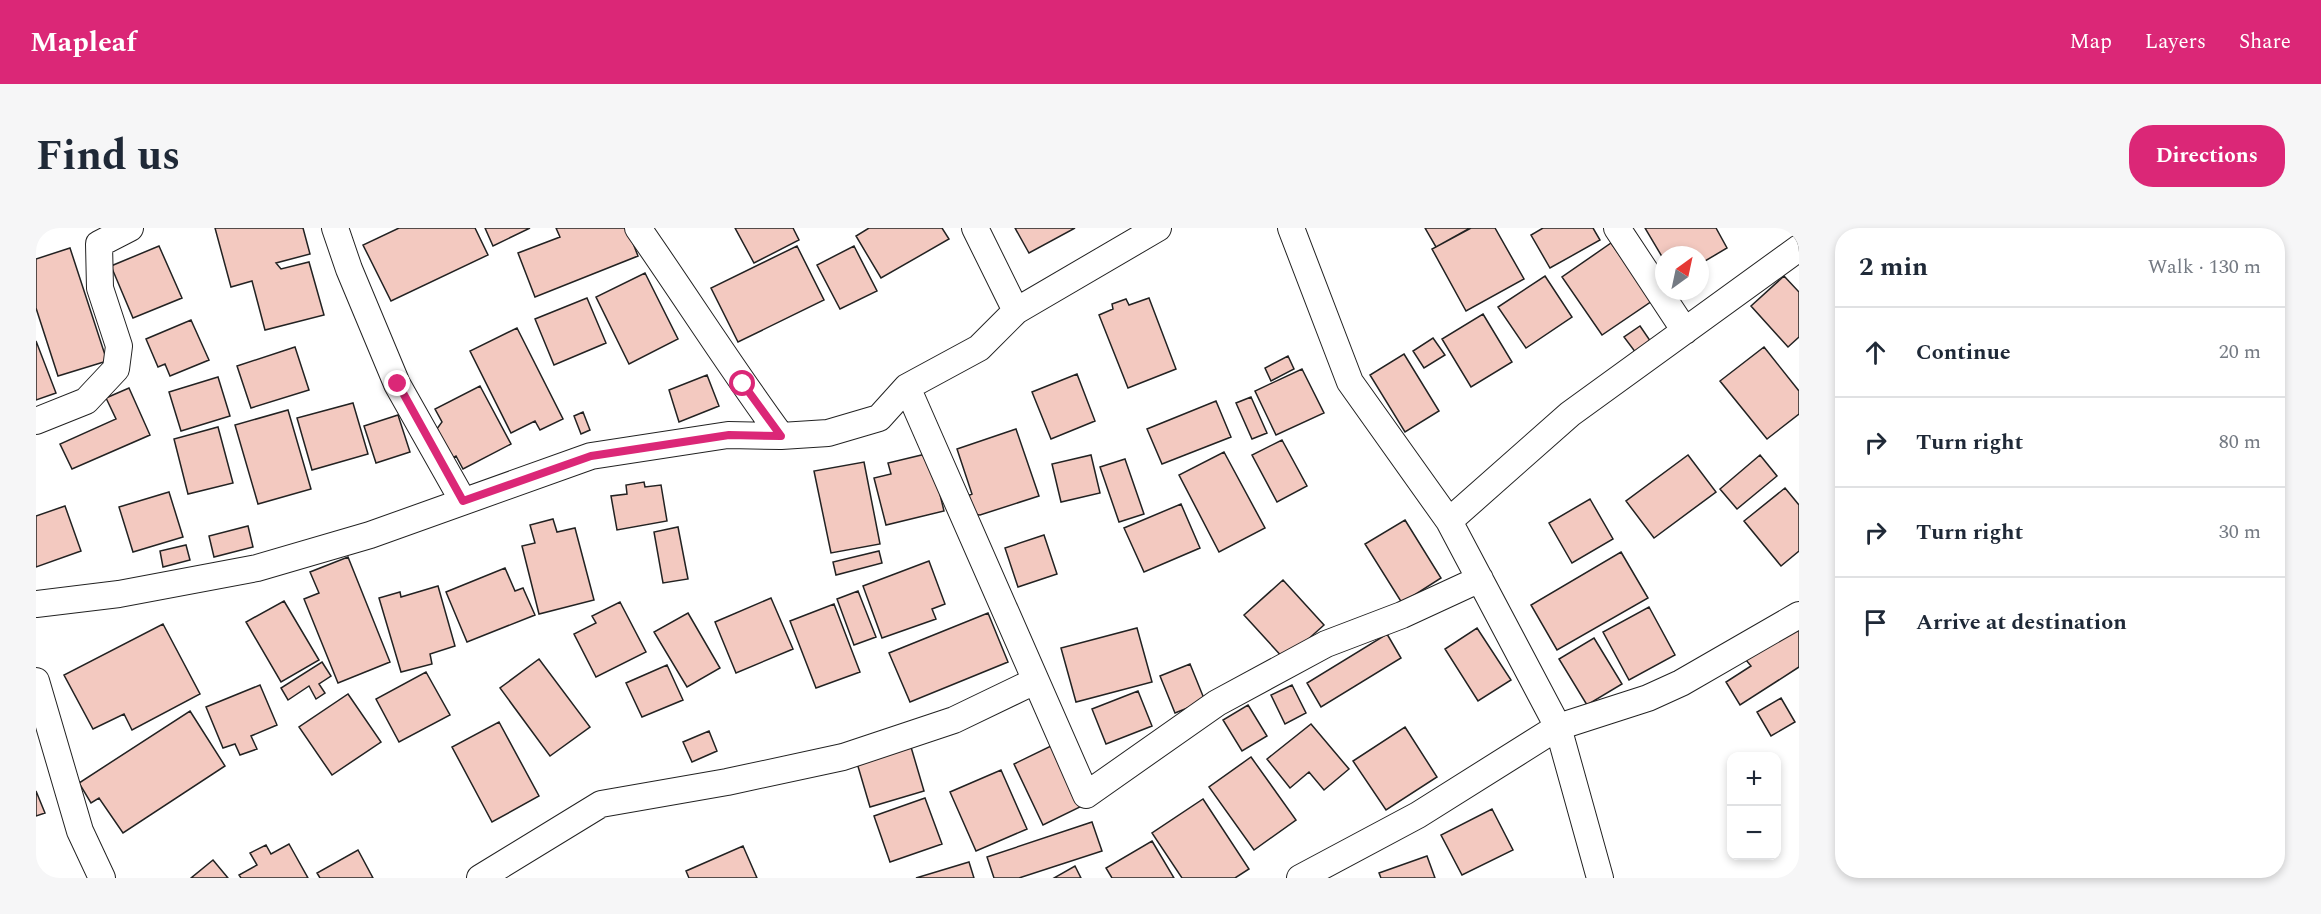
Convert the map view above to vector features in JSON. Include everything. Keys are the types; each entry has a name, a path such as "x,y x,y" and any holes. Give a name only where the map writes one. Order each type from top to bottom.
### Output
{"street":[{"path":"36,421 86,401 116,369 119,346 100,288 99,244 130,228"},
{"path":"335,228 348,269 398,384 463,501"},
{"path":"638,228 705,324 743,384 781,436"},
{"path":"975,228 1016,311"},
{"path":"36,604 119,594 257,568 370,535 591,456 729,435 781,436 828,433 879,418 907,387 979,348 1016,311 1158,228"},
{"path":"1291,228 1350,382 1449,521 1558,727 1600,878"},
{"path":"1617,228 1685,331"},
{"path":"1449,521 1570,414 1799,248"},
{"path":"907,387 1086,795 1217,703 1326,644 1402,615 1480,579"},
{"path":"1300,878 1418,815 1558,727 1648,698 1681,683 1799,615"},
{"path":"36,681 80,831 102,878"},
{"path":"480,878 601,804 727,782 843,757 954,720 1035,681"}],"building":[{"path":"215,228 303,228 310,254 276,263 281,269 309,262 324,315 265,330 252,281 231,287"},
{"path":"399,228 475,228 488,255 391,301 363,245"},
{"path":"485,228 530,228 493,246"},
{"path":"556,228 627,228 638,256 535,297 518,253 560,237"},
{"path":"735,228 793,228 799,240 754,263"},
{"path":"869,228 942,228 949,239 881,278 856,236"},
{"path":"1015,228 1075,228 1029,253"},
{"path":"1425,228 1470,228 1436,247"},
{"path":"1471,228 1495,228 1524,279 1466,311 1432,249"},
{"path":"1543,228 1593,228 1600,240 1550,268 1531,235"},
{"path":"1645,228 1716,228 1727,248 1709,259 1709,246 1656,246"},
{"path":"1611,243 1652,301 1602,335 1562,277"},
{"path":"159,246 182,298 133,318 111,266"},
{"path":"797,246 824,300 738,342 711,288"},
{"path":"854,246 877,291 840,309 817,265"},
{"path":"70,248 107,361 58,376 36,308 36,259"},
{"path":"645,273 678,339 629,364 596,297"},
{"path":"1545,276 1572,317 1526,348 1498,307"},
{"path":"1784,276 1799,292 1799,337 1788,347 1751,306"},
{"path":"587,298 606,343 554,365 535,319"},
{"path":"1149,298 1176,369 1128,388 1099,315 1113,309 1112,304 1126,299 1129,305"},
{"path":"1483,314 1512,362 1471,387 1442,339"},
{"path":"191,320 209,360 170,376 165,364 158,367 146,339"},
{"path":"1640,326 1651,342 1636,353 1624,337"},
{"path":"517,328 563,419 540,430 535,421 511,433 470,351"},
{"path":"1433,338 1445,355 1424,368 1413,351"},
{"path":"36,341 56,393 36,400"},
{"path":"295,347 309,390 251,408 237,366"},
{"path":"1764,347 1799,391 1799,414 1767,439 1720,381"},
{"path":"1404,354 1439,411 1405,432 1370,375"},
{"path":"1288,356 1294,369 1271,381 1265,368"},
{"path":"1302,369 1324,413 1276,435 1255,391"},
{"path":"1077,374 1095,421 1051,439 1032,392"},
{"path":"707,375 719,406 679,422 669,390"},
{"path":"218,377 230,416 181,431 169,392"},
{"path":"480,386 511,444 463,469 456,456 451,459 436,430 442,422 435,409"},
{"path":"129,388 150,435 72,469 60,444 116,419 106,398"},
{"path":"1251,397 1267,433 1252,439 1236,403"},
{"path":"1216,401 1231,437 1162,464 1147,429"},
{"path":"353,403 368,454 312,470 297,418"},
{"path":"288,410 311,489 258,504 235,425"},
{"path":"583,412 590,430 581,434 574,416"},
{"path":"398,415 410,452 376,463 364,426"},
{"path":"218,427 233,483 188,494 174,439"},
{"path":"1016,429 1039,496 980,515 971,514 965,497 972,494 957,449"},
{"path":"1282,440 1307,486 1277,502 1252,455"},
{"path":"1224,452 1265,528 1219,552 1179,475"},
{"path":"930,453 944,511 886,525 874,478 891,474 888,463"},
{"path":"1091,455 1100,493 1061,502 1052,464"},
{"path":"1688,455 1716,492 1654,538 1626,501"},
{"path":"1760,455 1777,476 1737,509 1720,489"},
{"path":"1125,459 1144,514 1119,522 1100,467"},
{"path":"864,462 880,544 831,553 814,471"},
{"path":"644,482 645,487 661,485 667,521 617,530 611,496 627,494 626,485"},
{"path":"1785,488 1799,505 1799,551 1781,566 1744,521"},
{"path":"169,492 183,537 133,552 119,507"},
{"path":"1590,499 1613,539 1572,563 1549,523"},
{"path":"1181,504 1200,548 1144,572 1124,528"},
{"path":"65,506 81,551 36,567 36,516"},
{"path":"553,519 557,532 575,528 594,600 539,614 522,546 535,543 530,525"},
{"path":"1405,520 1441,578 1402,603 1365,544"},
{"path":"248,526 253,547 214,557 209,536"},
{"path":"678,527 688,579 663,583 654,532"},
{"path":"1044,535 1057,574 1018,587 1005,548"},
{"path":"186,545 190,560 163,567 160,551"},
{"path":"879,551 882,563 836,575 833,562"},
{"path":"1621,552 1648,598 1557,650 1531,605"},
{"path":"348,557 390,662 338,683 304,599 319,593 310,572"},
{"path":"929,561 945,604 932,609 936,619 882,638 863,586"},
{"path":"505,568 515,591 523,588 535,615 467,642 446,592"},
{"path":"1283,580 1324,625 1285,660 1244,615"},
{"path":"438,586 455,646 430,654 432,664 401,672 379,598 400,592 401,597"},
{"path":"858,591 876,637 854,645 837,599"},
{"path":"771,598 793,649 736,673 715,622"},
{"path":"284,601 319,660 281,682 246,622"},
{"path":"620,602 646,652 596,677 574,634 596,623 592,616"},
{"path":"834,604 860,672 816,688 790,621"},
{"path":"1649,607 1675,655 1629,680 1603,632"},
{"path":"688,613 720,668 687,687 654,632"},
{"path":"988,613 1008,662 910,702 889,653"},
{"path":"163,624 200,694 132,730 124,714 93,729 64,675"},
{"path":"1799,627 1799,667 1740,705 1726,682 1751,666 1746,660"},
{"path":"1137,628 1152,682 1076,702 1061,648"},
{"path":"1477,628 1511,680 1478,701 1445,649"},
{"path":"1387,634 1401,658 1321,707 1307,683"},
{"path":"1594,638 1622,684 1587,705 1559,659"},
{"path":"539,659 590,727 550,756 500,688"},
{"path":"322,662 331,676 319,684 325,693 316,699 309,686 288,700 281,688"},
{"path":"1190,664 1205,701 1175,713 1160,676"},
{"path":"667,665 683,700 642,717 626,683"},
{"path":"426,672 450,715 399,742 376,699"},
{"path":"260,685 277,725 251,736 257,749 240,755 235,744 223,748 206,707"},
{"path":"1292,685 1306,713 1285,724 1271,695"},
{"path":"1138,691 1152,726 1106,744 1092,709"},
{"path":"348,694 381,742 332,775 299,727"},
{"path":"1781,698 1795,722 1771,736 1757,712"},
{"path":"1248,705 1267,736 1242,751 1223,720"},
{"path":"190,711 225,766 123,833 99,798 91,803 79,783"},
{"path":"499,722 539,796 492,822 452,747"},
{"path":"1311,724 1349,769 1324,790 1309,772 1290,788 1267,759"},
{"path":"1405,727 1437,777 1386,810 1353,761"},
{"path":"709,731 717,751 692,762 683,742"},
{"path":"1053,745 1082,806 1043,825 1014,764"},
{"path":"911,747 924,791 870,807 857,763"},
{"path":"1251,757 1296,820 1254,850 1209,787"},
{"path":"1001,770 1027,829 976,851 950,792"},
{"path":"36,791 45,813 36,816"},
{"path":"925,798 942,844 890,862 874,816"},
{"path":"1203,799 1249,869 1235,878 1182,878 1152,833"},
{"path":"1492,809 1513,850 1462,875 1441,835"},
{"path":"1092,822 1102,851 1019,878 994,878 987,857"},
{"path":"1152,841 1174,878 1112,878 1106,868"},
{"path":"289,844 308,878 241,878 239,875 257,865 250,853 266,845 271,854"},
{"path":"743,846 757,878 689,878 686,871"},
{"path":"358,850 373,878 320,878 317,873"},
{"path":"1427,856 1435,878 1381,878 1379,873"},
{"path":"213,860 228,878 191,878"},
{"path":"969,862 974,878 916,878"},
{"path":"1075,866 1081,878 1054,878"}],"route":[{"path":"398,384 463,501 591,456 729,435 781,436 743,384"}]}
